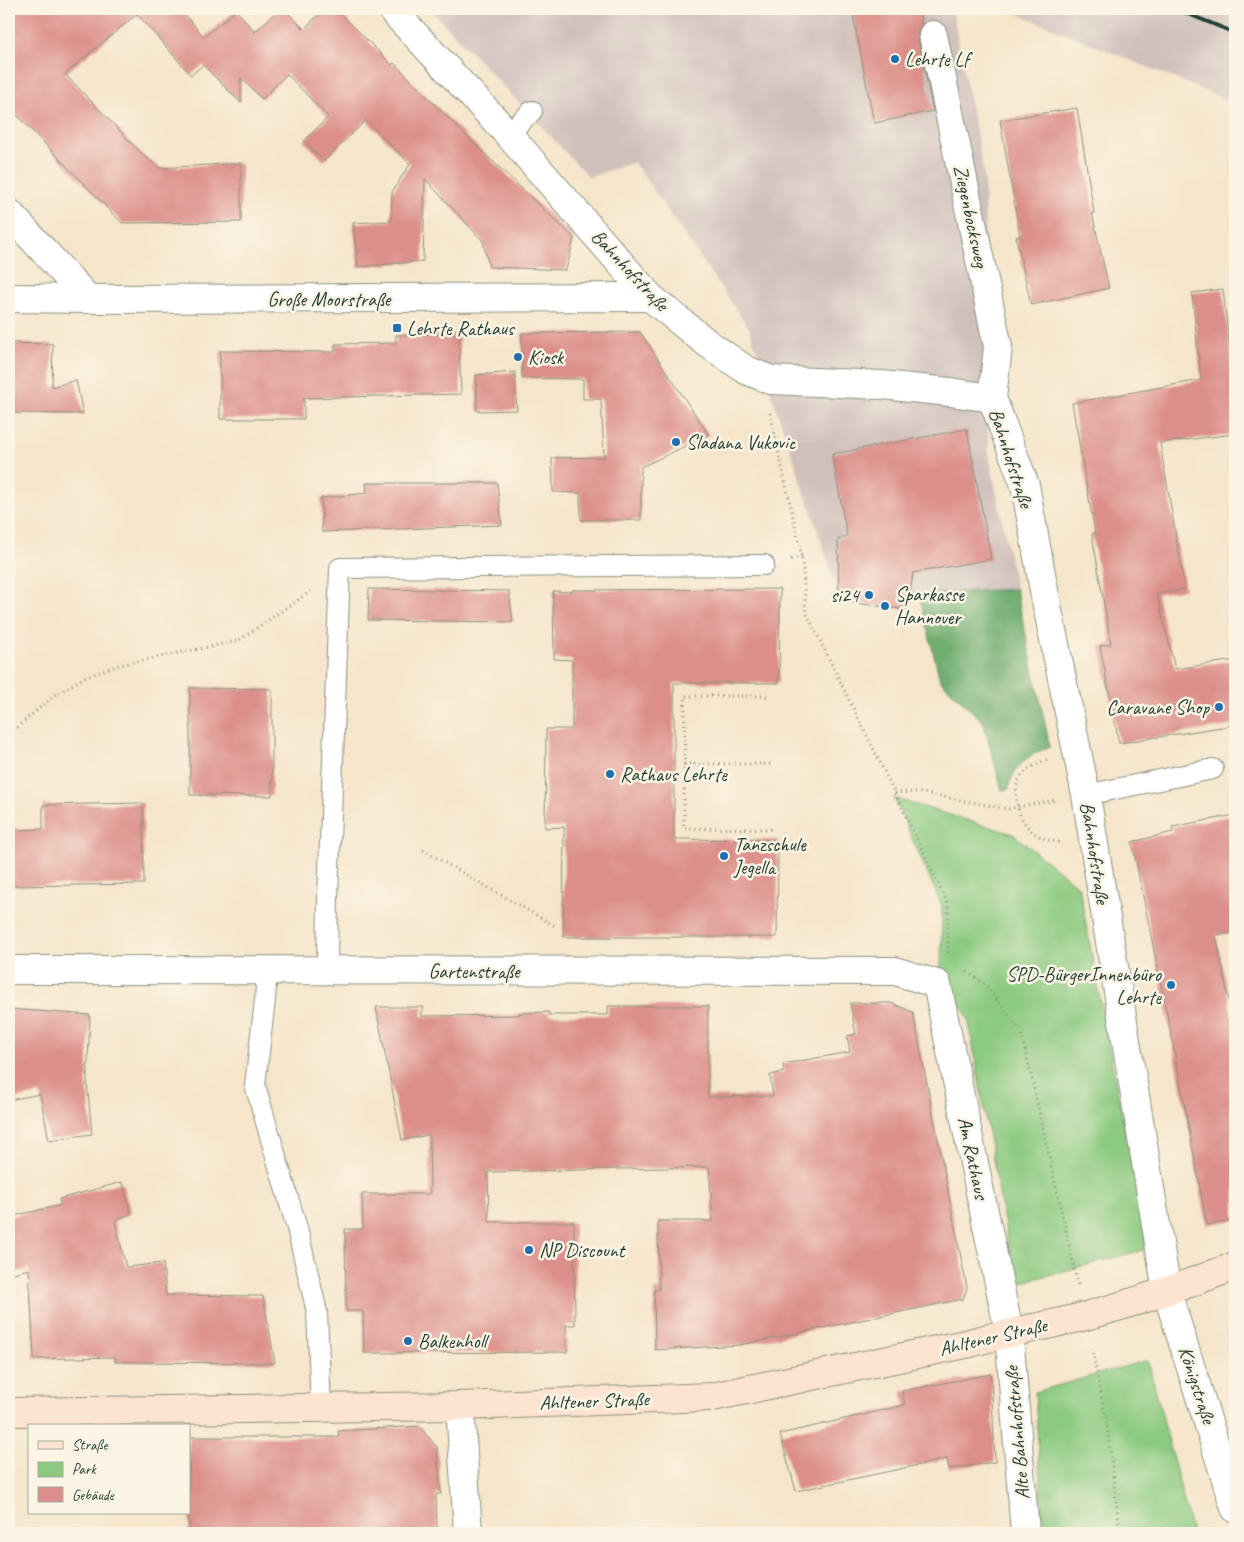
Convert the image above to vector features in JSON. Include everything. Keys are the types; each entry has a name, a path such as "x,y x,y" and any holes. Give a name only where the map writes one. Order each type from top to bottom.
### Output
{"main road":[{"name":"Ahltener Straße","path":"9,1412 460,1406 712,1397 970,1343 1009,1332 1085,1316 1167,1292 1235,1266"}],"street":[{"name":"Bahnhofstraße","path":"391,9 508,134 650,297 707,343 746,370 771,380 882,385 992,398 1024,486 1086,795 1167,1292"},
{"name":"Ziegenbocksweg","path":"933,34 998,347 992,398"},
{"path":"9,213 88,300"},
{"name":"Große Moorstraße","path":"9,298 88,300 650,297"},
{"name":"Gartenstraße","path":"9,970 895,970 937,984"},
{"name":"Am Rathaus","path":"937,984 1009,1332"},
{"name":"Königstraße","path":"1167,1292 1235,1506"},
{"name":"Alte Bahnhofstraße","path":"1009,1332 1025,1533"},
{"path":"460,1406 468,1533"}],"lane":[{"path":"508,134 532,111"},
{"path":"327,970 340,568 764,565"},
{"path":"1086,795 1213,769"},
{"path":"267,970 255,1085 296,1228 317,1312 321,1408"}],"path":[{"path":"771,380 770,413 802,556 806,612 948,904 948,958"},
{"path":"9,734 55,695 85,677 120,665 238,641 315,588"},
{"path":"771,696 685,696 684,764 684,828 771,828"},
{"path":"1077,754 1036,764 1025,772 1017,782 1015,794 1021,818 1026,827 1037,836 1051,841 1065,842 1093,839"},
{"path":"684,764 771,764"},
{"path":"895,793 918,792 1007,809 1041,802"},
{"path":"423,850 555,926"},
{"path":"962,968 983,982 1021,1031 1085,1316 1107,1425 1120,1533"}],"shaded area":[{"path":"430,9 952,9 984,174 989,455 1016,589 841,599 749,328 634,162 589,177"},
{"path":"1006,9 1235,9 1235,102 1220,97"}],"green space":[{"path":"1016,589 1050,747 1023,762 1015,772 1009,789 1002,790 983,722 940,680 919,594"},
{"path":"894,798 1013,834 1079,887 1147,1249 1015,1284 968,1018 941,971 942,906"},
{"path":"1148,1360 1192,1533 1043,1533 1035,1392"}],"building":[{"path":"9,9 180,9 204,37 236,10 255,32 279,9 284,9 304,29 325,9 336,9 392,65 394,63 465,135 574,238 566,270 489,267 483,241 425,179 423,261 358,267 353,223 391,221 392,192 410,164 366,120 324,161 304,141 328,117 287,74 262,99 241,78 241,103 203,65 191,75 137,14 65,74 144,156 160,168 241,163 241,222 122,223 9,107"},
{"name":"Lehrte Lf","path":"852,9 919,9 922,24 918,31 918,38 933,111 874,123"},
{"path":"1077,108 1094,213 1092,213 1109,288 1031,305 1016,237 1020,236 1000,120"},
{"path":"1223,289 1235,398 1235,434 1160,443 1185,589 1157,594 1175,669 1235,660 1235,725 1119,743 1100,646 1111,644 1092,534 1095,533 1072,403 1201,380 1192,293"},
{"path":"640,332 709,435 641,467 641,520 581,520 580,493 553,492 552,458 604,457 601,399 583,399 583,379 522,378 522,333"},
{"path":"459,334 461,394 304,398 304,419 220,419 220,351 335,352 335,344 396,343 396,335"},
{"path":"9,343 53,344 52,387 76,380 83,414 9,413"},
{"path":"515,372 517,410 477,411 476,375"},
{"path":"967,429 991,559 913,573 908,610 839,601 838,540 847,536 832,454"},
{"path":"366,483 497,483 502,525 322,532 321,498 367,493"},
{"path":"369,589 509,591 513,622 368,620"},
{"name":"Rathaus Lehrte","path":"780,589 779,683 674,683 674,839 778,840 777,937 563,937 564,827 545,828 546,729 572,729 572,660 554,659 553,591"},
{"path":"190,688 272,689 272,796 190,795"},
{"path":"143,803 144,884 9,886 9,830 43,829 43,805"},
{"path":"1235,815 1235,933 1216,935 1232,1016 1235,1015 1235,1220 1207,1225 1132,842 1173,832 1172,827"},
{"path":"850,1003 891,1003 913,1012 967,1288 963,1299 740,1345 655,1350 654,1290 659,1290 658,1221 713,1221 709,1167 488,1172 489,1222 574,1222 575,1325 566,1325 567,1352 364,1353 363,1311 346,1311 345,1229 363,1229 362,1194 430,1194 429,1135 402,1140 376,1007 424,1007 421,1016 519,1015 519,1013 549,1012 549,1015 608,1015 608,1006 708,1006 708,1097 773,1096 770,1075 784,1072 783,1064 850,1052 847,1036 856,1034"},
{"path":"9,1009 90,1015 87,1083 92,1134 49,1140 40,1094 9,1100"},
{"path":"122,1182 131,1213 115,1221 126,1267 163,1263 166,1295 263,1296 275,1363 115,1362 115,1357 34,1359 29,1269 9,1274 9,1217 61,1205 59,1199"},
{"path":"991,1374 995,1462 949,1469 947,1459 796,1491 780,1434 905,1405 902,1391"},
{"path":"419,1426 437,1447 441,1494 436,1494 437,1533 189,1533 190,1437 339,1437 338,1431"}],"railway":[{"path":"1176,9 1235,33"}],"place":[{"name":"Lehrte Lf","path":"895,59"},
{"name":"Lehrte Rathaus","path":"397,328"},
{"name":"Kiosk","path":"518,357"},
{"name":"Sladana Vukovic","path":"676,442"},
{"name":"si24","path":"869,595"},
{"name":"Sparkasse Hannover","path":"885,606"},
{"name":"Caravane Shop","path":"1219,707"},
{"name":"Rathaus Lehrte","path":"610,774"},
{"name":"Tanzschule Jegella","path":"724,856"},
{"name":"SPD-BürgerInnenbüro Lehrte","path":"1171,985"},
{"name":"NP Discount","path":"529,1250"},
{"name":"Balkenholl","path":"408,1341"}]}
